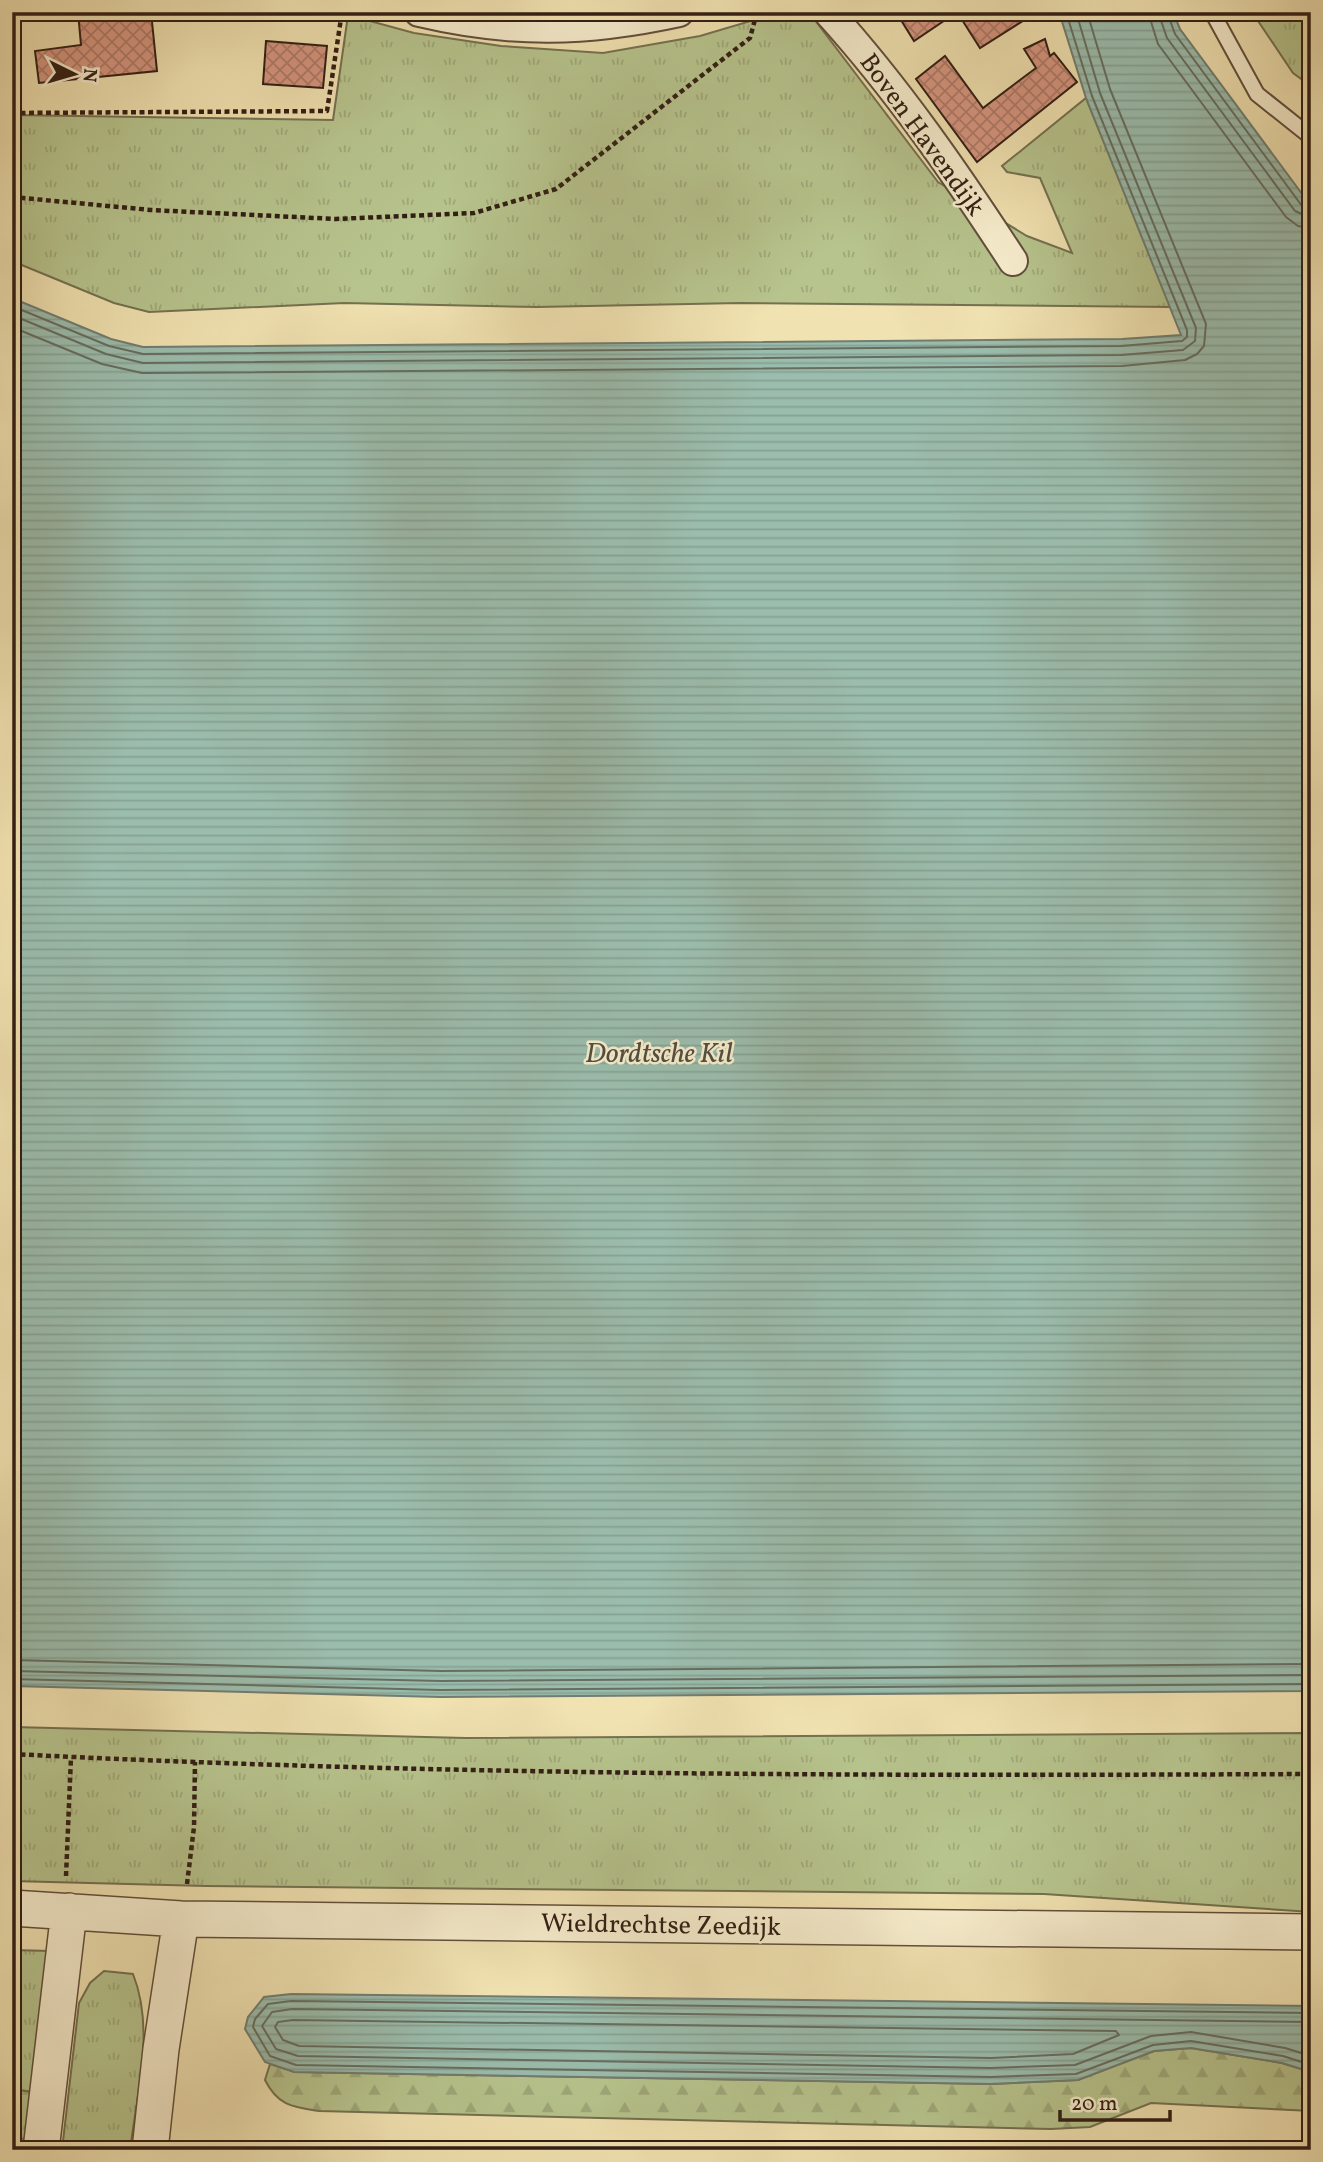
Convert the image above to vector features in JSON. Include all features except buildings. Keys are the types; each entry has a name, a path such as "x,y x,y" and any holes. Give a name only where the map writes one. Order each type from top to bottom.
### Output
{"street":[{"path":"419,12 484,24 572,30 612,26 679,12"},
{"name":"Boven Havendijk","path":"828,12 855,41 962,184 1013,261"},
{"path":"41,2150 68,1898"},
{"name":"Wieldrechtse Zeedijk","path":"12,1908 68,1898 184,1904 1311,1932"},
{"path":"150,2150 161,2049 184,1904"}],"lane":[{"path":"1212,12 1257,94 1311,138"}],"path":[{"path":"12,113 327,111 342,12"},
{"path":"12,197 151,210 335,219 474,213 556,188 750,38 757,12"},
{"path":"12,1754 195,1762 783,1776 1311,1774"},
{"path":"68,1898 71,1757"},
{"path":"184,1904 194,1827 195,1762"}],"green space":[{"path":"781,12 811,15 938,182 1027,236 1072,253 1040,178 1007,172 1002,166 1086,98 1171,307 740,303 537,307 344,303 149,312 114,303 12,261 12,115 333,120 348,15 414,33 501,46 603,53 700,36"},
{"path":"1252,12 1309,12 1311,86 1293,73"},
{"path":"12,1727 466,1738 1311,1733 1311,1912 1044,1894 206,1886 12,1881"},
{"path":"12,1950 50,1951 32,2092 12,2089"},
{"path":"104,1971 133,1974 143,2017 140,2084 130,2150 62,2150 79,2003 90,1983"},
{"path":"1191,2048 1282,2063 1311,2072 1311,2111 1151,2103 1090,2127 1051,2129 319,2111 287,2104 275,2095 265,2080 270,2064 295,2072 991,2084 1078,2080 1154,2051"},
{"path":"12,2089 32,2092 27,2139 12,2138"}],"water":[{"name":"Dordtsche Kil","path":"1059,12 1173,12 1180,29 1311,206 1311,1691 440,1697 12,1686 12,298 111,339 143,347 1122,339 1181,335 1086,98"},
{"path":"291,1994 1311,2006 1311,2072 1282,2063 1191,2048 1154,2051 1078,2080 991,2084 294,2072 265,2062 245,2029 248,2017 264,1997"}]}
